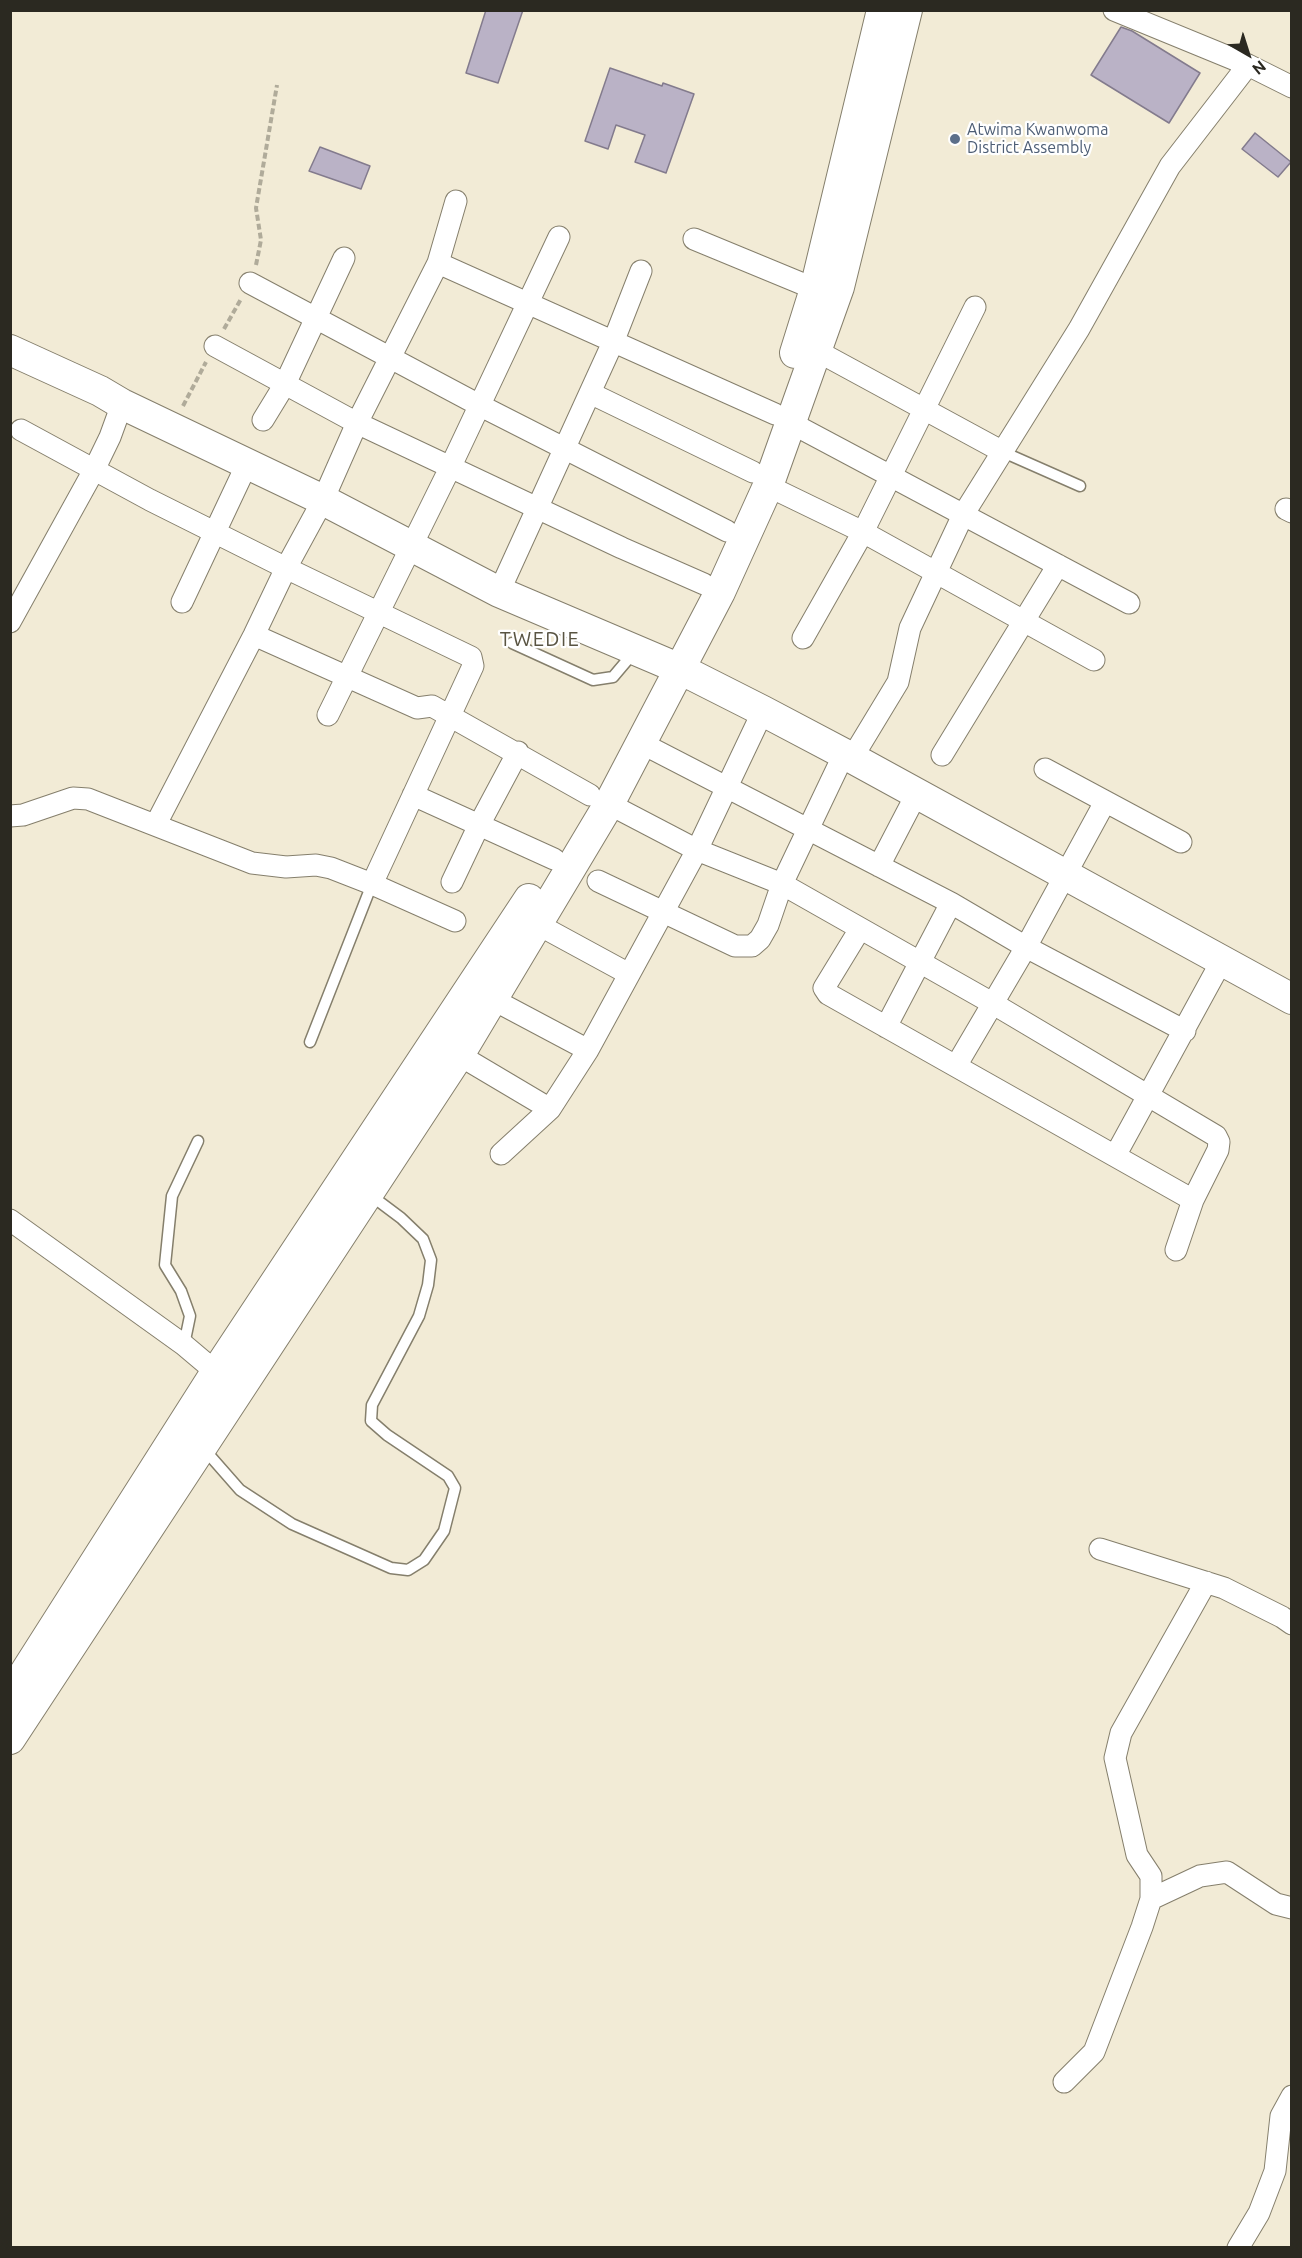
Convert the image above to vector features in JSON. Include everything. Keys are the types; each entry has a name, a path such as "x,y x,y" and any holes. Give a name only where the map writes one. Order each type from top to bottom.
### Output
{"street":[{"path":"783,418 882,10"},
{"path":"10,1739 459,1055 537,924 599,799 672,666 720,592 783,418 817,351 839,287 907,10"},
{"path":"1127,13 1248,65 1292,87"},
{"path":"598,881 735,946 752,946 760,939 768,925 782,884 848,756 898,682 910,628 963,515 1078,329 1170,166 1248,65"},
{"path":"156,824 323,500 357,423 438,263 456,201"},
{"path":"328,715 450,468 559,237"},
{"path":"694,239 815,289"},
{"path":"263,420 285,384 344,258"},
{"path":"438,263 614,340 783,418 1129,603"},
{"path":"500,592 614,340 641,271"},
{"path":"250,282 479,405 727,531"},
{"path":"803,638 863,532 975,307"},
{"path":"215,346 357,423 622,548 704,584"},
{"path":"10,350 100,391 171,428 323,500 500,592 672,666 763,711 1292,999"},
{"path":"817,351 1003,452"},
{"path":"590,393 863,532 1094,660"},
{"path":"10,622 94,470 110,437 122,404"},
{"path":"21,430 286,568 471,657 473,666 372,884"},
{"path":"182,602 247,464"},
{"path":"10,1696 216,1372 555,859 641,743 727,531 760,479"},
{"path":"942,754 1058,565"},
{"path":"254,635 417,708 432,706 518,752 543,769 697,850 782,884 993,1003 1216,1136 1219,1142 1218,1150 1192,1200 1176,1250"},
{"path":"501,1154 550,1109 588,1050 697,850 763,711"},
{"path":"641,743 951,903 1026,947 1185,1032"},
{"path":"452,882 518,752"},
{"path":"1045,769 1180,842"},
{"path":"879,866 916,793"},
{"path":"413,795 555,859"},
{"path":"10,816 22,815 73,798 88,799 252,863 286,867 330,868 455,921"},
{"path":"956,1066 1026,947 1105,802"},
{"path":"886,1027 951,903"},
{"path":"537,924 629,974"},
{"path":"860,929 824,988 828,994 1192,1200"},
{"path":"1115,1156 1185,1032 1221,962"},
{"path":"492,999 588,1050"},
{"path":"459,1055 550,1109"},
{"path":"10,1220 184,1345 216,1372"},
{"path":"1100,1549 1224,1588 1292,1624"},
{"path":"1064,2082 1094,2052 1151,1899 1151,1876 1137,1855 1115,1758 1121,1732 1206,1582"},
{"path":"1151,1899 1200,1876 1227,1872 1276,1904 1292,1908"},
{"path":"1238,2247 1259,2213 1275,2171 1281,2116 1292,2096"}],"lane":[{"path":"1003,452 1080,486"},
{"path":"512,643 593,680 613,677 635,651"},
{"path":"310,1042 372,884"},
{"path":"184,1345 190,1316 181,1291 165,1265 172,1196 198,1141"},
{"path":"202,1447 240,1490 283,1519 391,1568 408,1570 424,1560 444,1531 455,1488 448,1476 387,1435 371,1421 372,1405 419,1316 428,1285 431,1260 423,1239 401,1218 368,1193"}],"path":[{"path":"171,428 250,282 257,264 261,240 256,208 278,85"}],"building":[{"path":"486,10 523,10 498,83 466,73"},
{"path":"1121,27 1132,31 1200,73 1169,123 1091,75"},
{"path":"610,68 662,86 663,83 694,94 666,173 635,162 645,135 616,125 608,149 585,141"},
{"path":"1255,133 1291,162 1278,177 1242,149"},
{"path":"320,147 370,166 361,189 309,171"}],"place":[{"name":"Atwima Kwanwoma District Assembly","path":"955,139"}],"district":[{"name":"TWEDIE","path":"540,639"}]}
